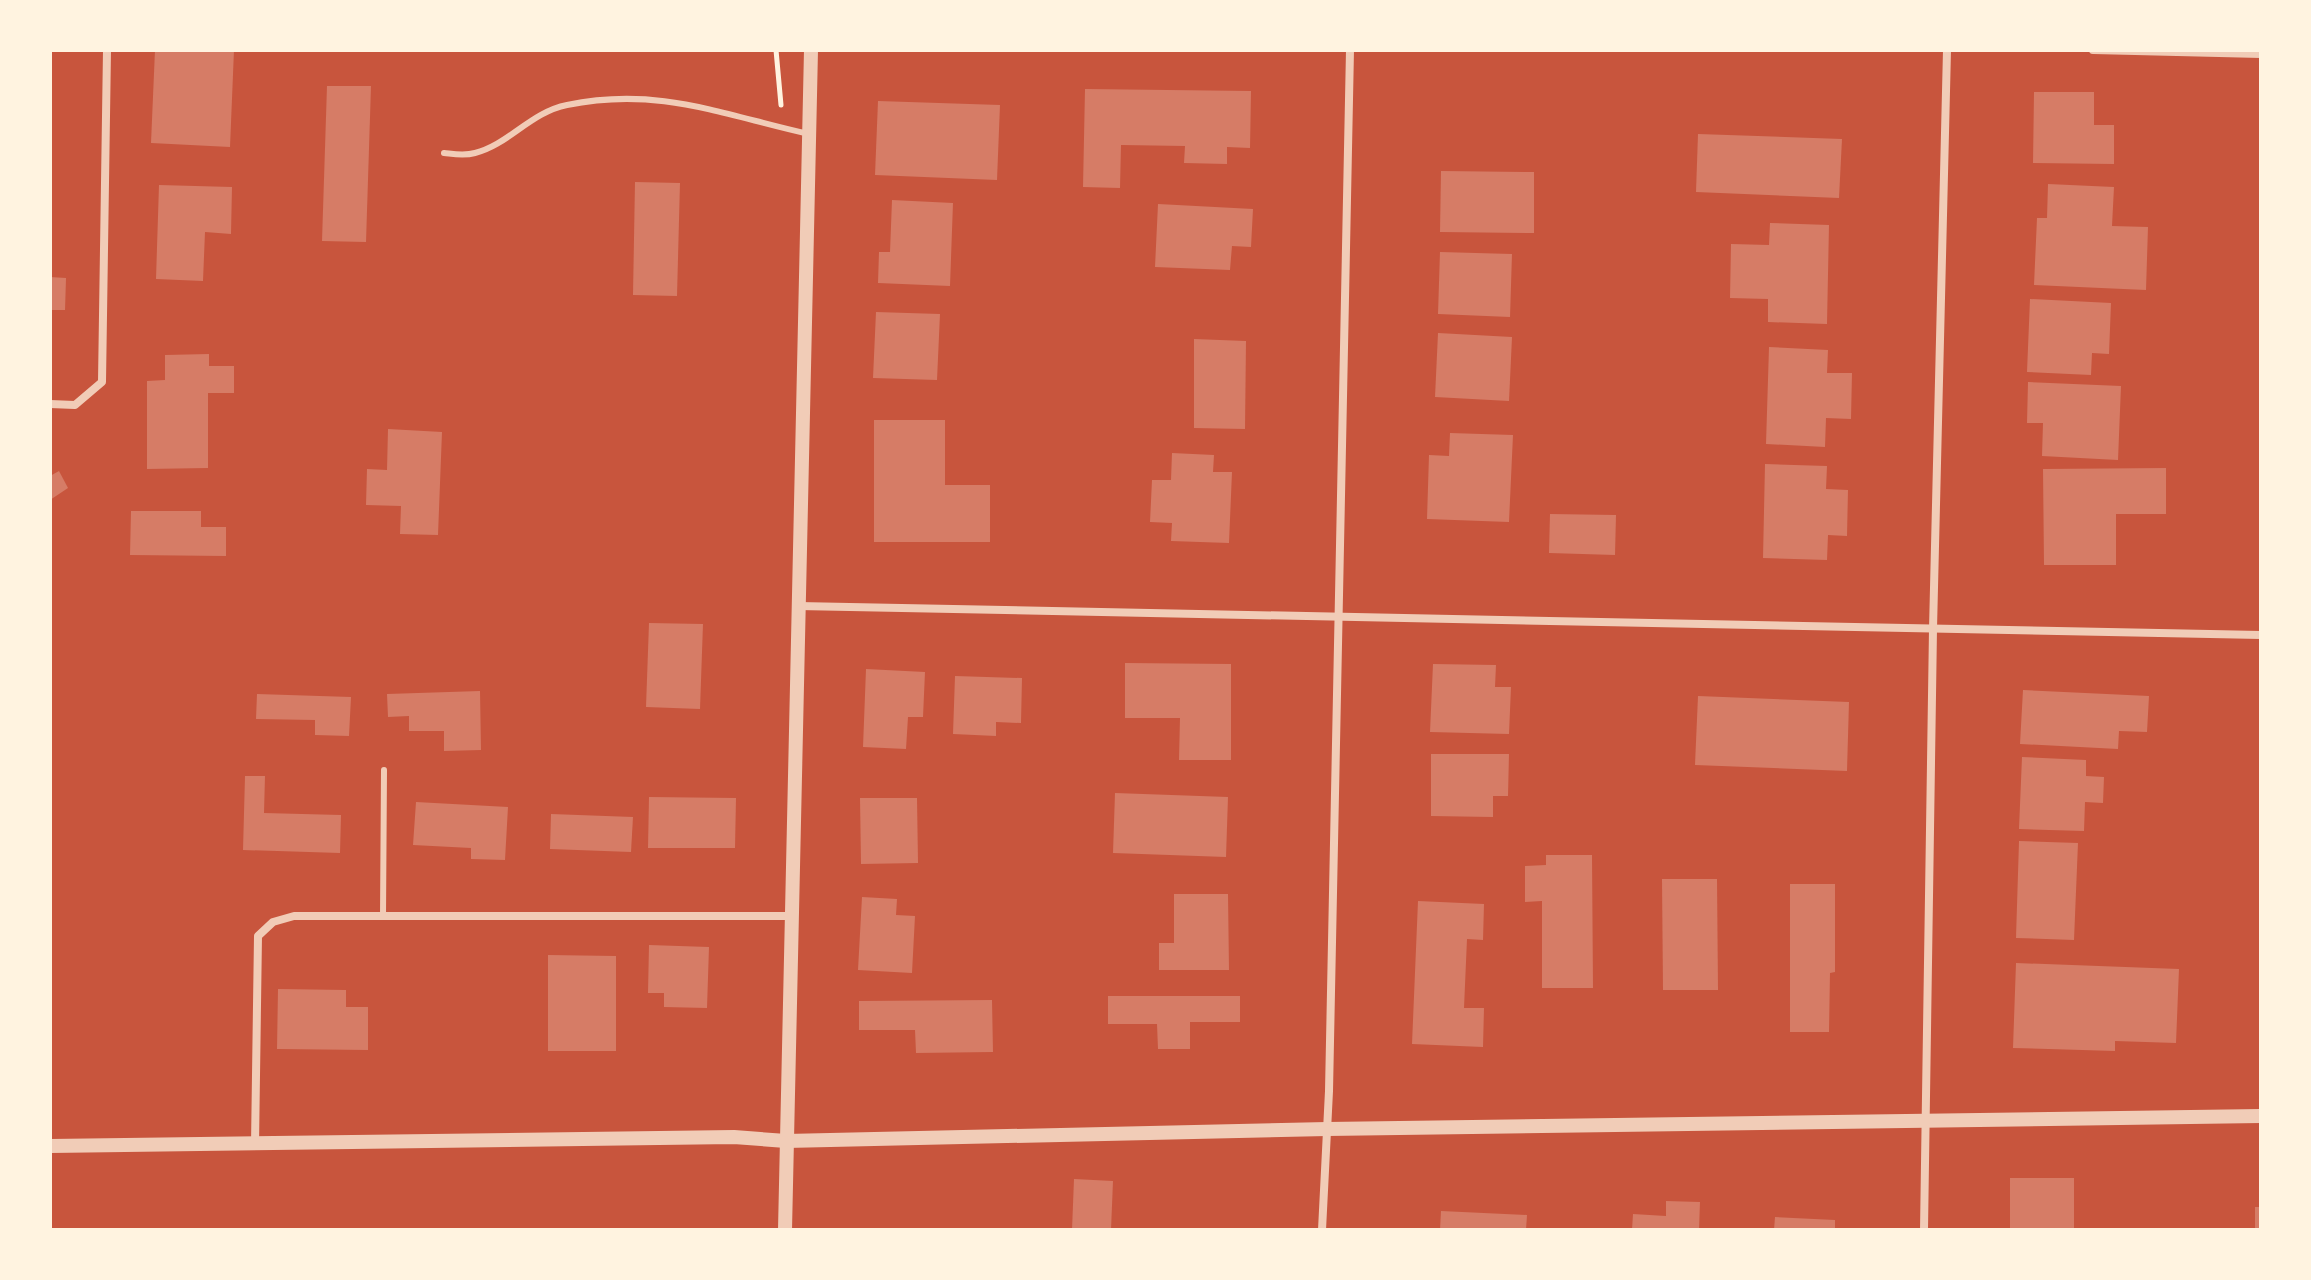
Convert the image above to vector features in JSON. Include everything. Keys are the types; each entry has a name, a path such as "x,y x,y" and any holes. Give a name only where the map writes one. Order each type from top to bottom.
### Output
{"street":[{"path":"50,404 75,405 102,382 107,50"},
{"path":"785,1230 811,50"},
{"path":"1322,1230 1327,1129 1350,50"},
{"path":"1924,1230 1933,629 1947,50"},
{"path":"2093,50 2261,54"},
{"path":"798,606 2261,635"},
{"path":"255,1145 258,936 273,922 294,916 792,916"},
{"path":"50,1146 734,1137 786,1141 1327,1129 2261,1116"}],"lane":[{"path":"444,153 477,153 546,111 615,99 684,103 809,134"},
{"path":"383,916 384,770"}],"path":[{"path":"776,50 782,128"}],"building":[{"path":"155,50 234,50 230,147 151,143"},
{"path":"327,86 371,86 366,242 322,241"},
{"path":"1085,89 1251,91 1250,148 1227,147 1227,164 1184,163 1185,146 1121,145 1120,188 1083,187"},
{"path":"2034,92 2094,92 2094,125 2114,125 2114,164 2033,163"},
{"path":"878,101 1000,105 997,180 875,175"},
{"path":"1698,134 1842,139 1839,198 1696,192"},
{"path":"1441,171 1534,172 1534,233 1440,232"},
{"path":"635,182 680,183 677,296 633,295"},
{"path":"2048,184 2114,187 2112,226 2148,227 2146,290 2034,285 2037,218 2047,218"},
{"path":"159,185 232,187 231,234 205,232 203,281 156,279"},
{"path":"892,200 953,203 950,286 878,283 879,252 890,252"},
{"path":"1158,204 1253,209 1251,247 1232,246 1230,270 1155,267"},
{"path":"1770,223 1829,225 1827,324 1768,322 1768,299 1730,298 1731,244 1769,245"},
{"path":"1440,252 1512,254 1510,317 1438,314"},
{"path":"50,277 66,278 65,310 50,310"},
{"path":"2030,299 2111,303 2109,354 2092,353 2091,375 2027,372"},
{"path":"876,312 940,314 937,380 873,378"},
{"path":"1438,333 1512,337 1509,401 1435,397"},
{"path":"1194,339 1246,341 1245,429 1194,428"},
{"path":"1769,347 1828,350 1827,373 1852,373 1851,419 1826,418 1825,447 1766,444"},
{"path":"209,354 209,366 234,366 234,393 208,393 208,468 147,469 147,381 165,380 165,355"},
{"path":"2028,382 2121,386 2118,460 2042,456 2043,423 2027,423"},
{"path":"874,420 945,420 945,485 990,485 990,542 874,542"},
{"path":"388,429 442,432 438,535 400,534 401,506 366,505 367,469 387,470"},
{"path":"1450,433 1513,435 1509,522 1427,519 1429,455 1449,456"},
{"path":"1172,453 1214,455 1213,472 1232,472 1229,543 1171,541 1172,523 1150,522 1152,480 1171,480"},
{"path":"1765,464 1827,466 1826,489 1848,490 1847,536 1828,535 1827,560 1763,558"},
{"path":"2166,468 2166,514 2116,514 2116,565 2044,565 2043,469"},
{"path":"59,471 68,488 50,500 50,476"},
{"path":"131,511 201,511 201,527 226,527 226,556 130,555"},
{"path":"1550,514 1616,515 1615,555 1549,553"},
{"path":"649,623 703,624 700,709 646,707"},
{"path":"1125,663 1231,664 1231,760 1179,760 1180,718 1125,718"},
{"path":"1433,664 1496,665 1495,687 1511,687 1509,734 1430,732"},
{"path":"866,669 925,672 923,717 908,717 906,749 863,747"},
{"path":"955,676 1022,678 1021,723 996,722 996,736 953,734"},
{"path":"2023,690 2149,696 2147,732 2119,731 2118,749 2020,744"},
{"path":"480,691 481,750 444,751 444,731 409,731 409,716 388,717 387,694"},
{"path":"257,694 351,697 349,736 315,735 315,720 256,719"},
{"path":"1698,696 1849,702 1847,771 1695,765"},
{"path":"1431,754 1509,754 1508,796 1493,796 1493,817 1431,816"},
{"path":"2022,757 2086,760 2086,776 2104,777 2103,803 2085,802 2084,831 2019,829"},
{"path":"245,776 265,776 264,813 341,815 340,853 243,850"},
{"path":"1115,793 1228,797 1226,857 1113,853"},
{"path":"649,797 736,798 735,848 648,848"},
{"path":"860,798 917,798 918,863 861,864"},
{"path":"416,802 508,807 505,860 471,859 471,848 413,845"},
{"path":"551,814 633,817 631,852 550,849"},
{"path":"2019,841 2078,843 2074,940 2016,938"},
{"path":"1546,855 1592,855 1593,988 1542,988 1542,901 1525,902 1525,866 1546,865"},
{"path":"1662,879 1717,879 1718,990 1663,990"},
{"path":"1790,884 1835,884 1835,972 1830,973 1829,1032 1790,1032"},
{"path":"1174,894 1228,894 1229,970 1159,970 1159,943 1174,943"},
{"path":"862,897 897,899 896,915 915,916 912,973 858,970"},
{"path":"1418,901 1484,904 1483,940 1467,939 1464,1008 1484,1008 1483,1047 1412,1044"},
{"path":"649,945 709,947 707,1008 664,1007 664,993 648,993"},
{"path":"548,955 616,956 616,1051 548,1051"},
{"path":"2016,963 2179,969 2176,1043 2115,1041 2115,1051 2013,1048"},
{"path":"278,989 346,990 346,1007 368,1007 368,1050 277,1049"},
{"path":"1108,996 1240,996 1240,1022 1190,1022 1190,1049 1158,1049 1157,1024 1108,1024"},
{"path":"992,1000 993,1052 916,1053 915,1030 859,1030 859,1001"},
{"path":"2010,1178 2074,1178 2074,1230 2010,1230"},
{"path":"1074,1179 1113,1181 1111,1230 1072,1230"},
{"path":"1666,1201 1700,1202 1699,1230 1632,1230 1633,1214 1666,1216"},
{"path":"2255,1207 2261,1207 2261,1230 2255,1230"},
{"path":"1441,1211 1527,1215 1526,1230 1440,1230"},
{"path":"1775,1217 1835,1220 1835,1230 1774,1230"}]}
